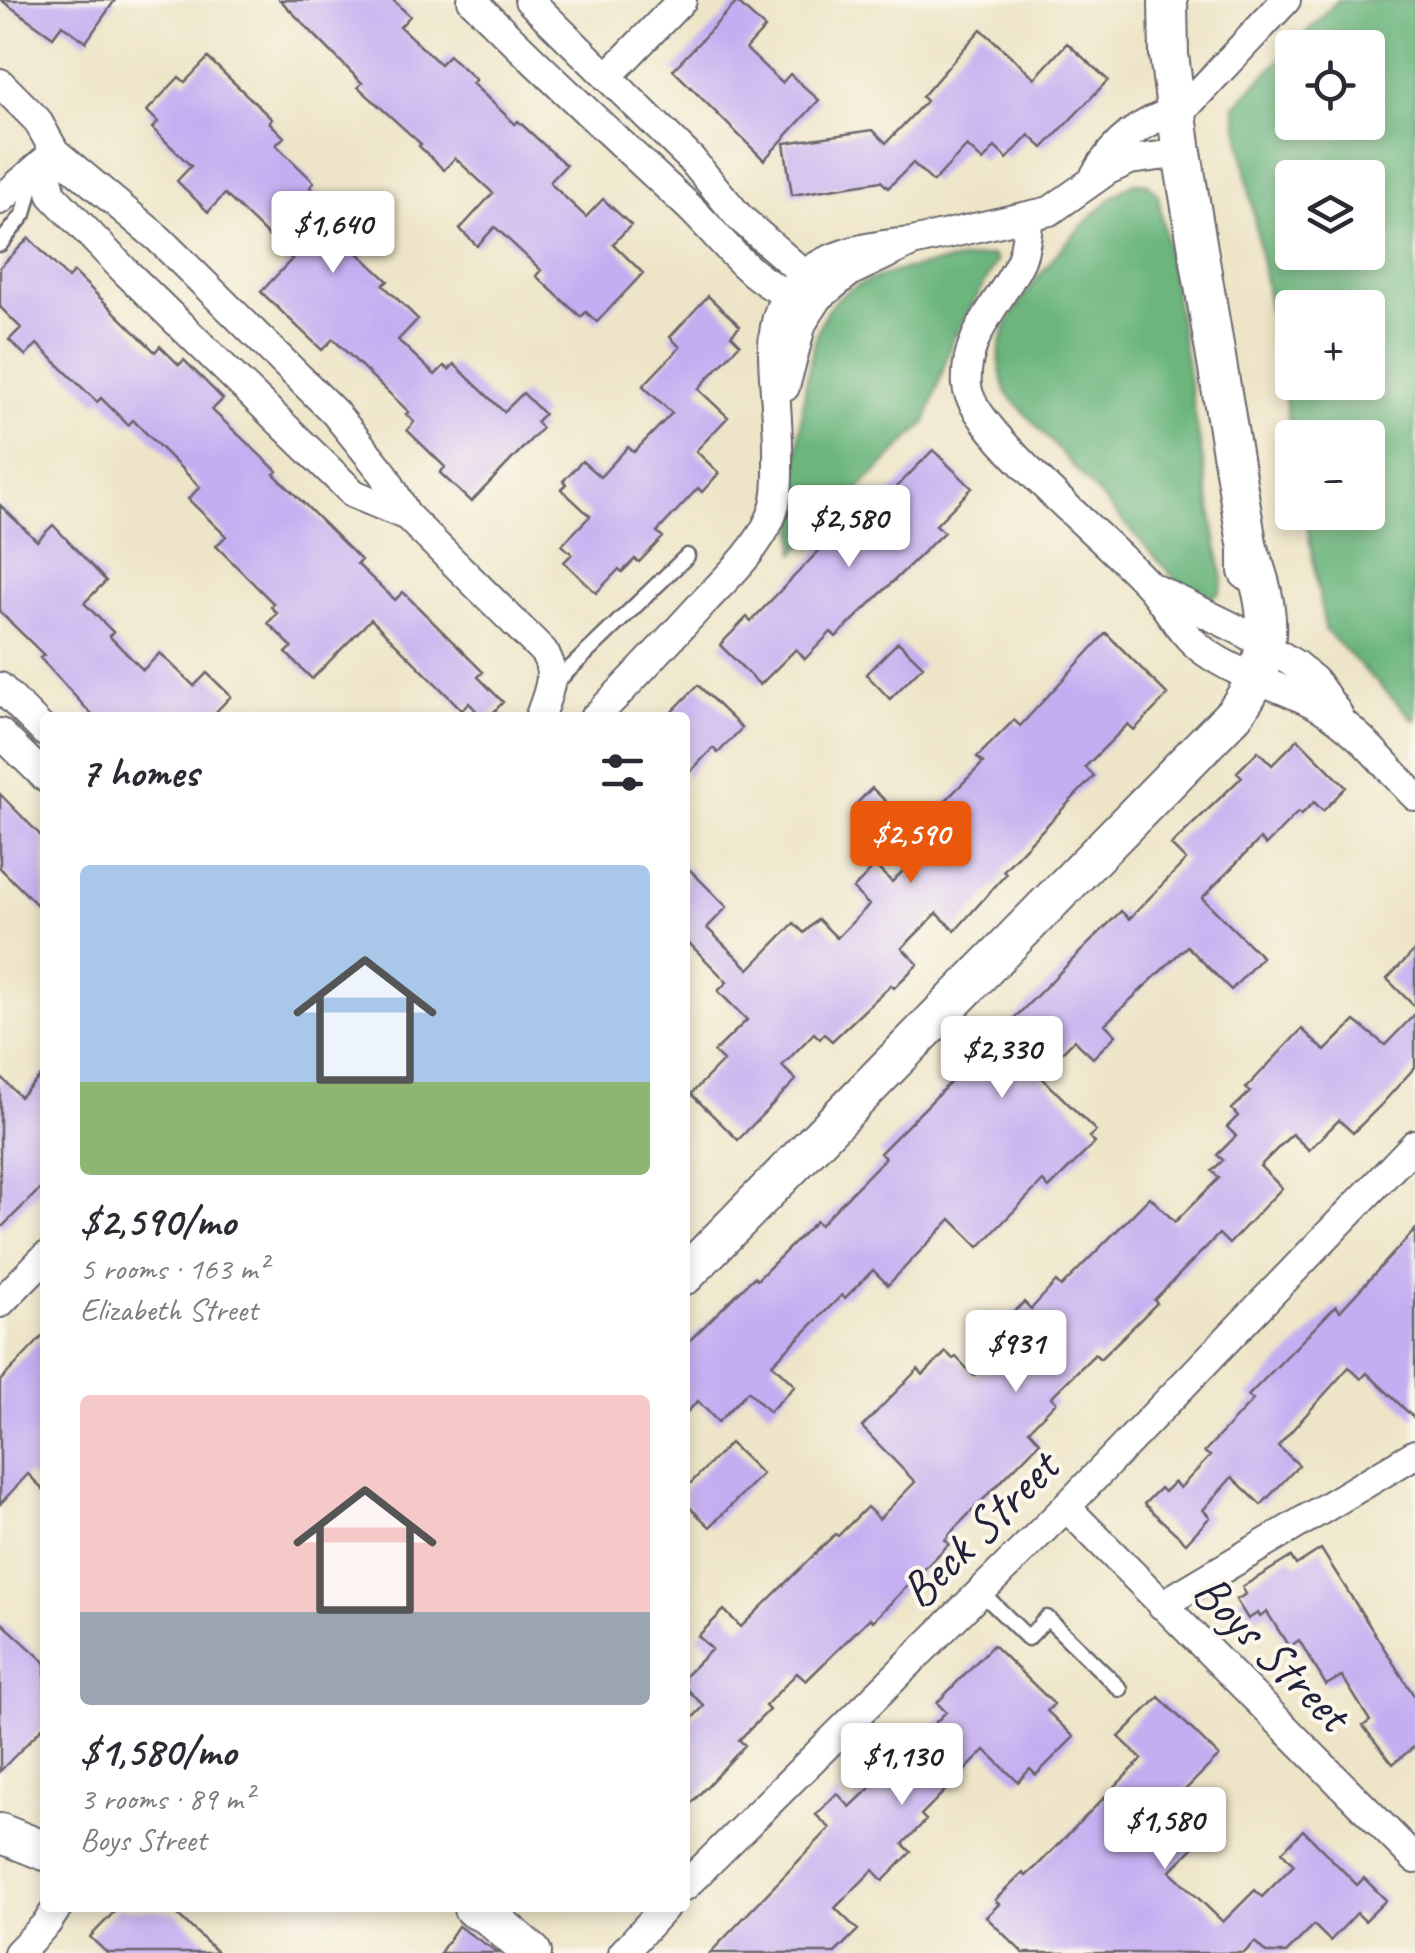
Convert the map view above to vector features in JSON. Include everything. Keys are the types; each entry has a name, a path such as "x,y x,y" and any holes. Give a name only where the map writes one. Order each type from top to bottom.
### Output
{"street":[{"path":"472,0 691,209 749,271 802,291"},
{"path":"529,0 691,159 802,291"},
{"path":"607,77 682,0"},
{"path":"690,1270 1234,714 1250,657 1268,624 1264,595 1248,549 1182,152 1169,55 1168,0"},
{"path":"1084,188 1112,149 1132,130 1178,112 1286,0"},
{"path":"0,83 37,120 52,195 124,271 354,494 407,516"},
{"path":"600,712 738,565 765,530 776,499 779,418 773,343 778,318 824,261 875,244 912,242 1029,217 1056,208 1108,170 1130,160 1182,152"},
{"path":"0,200 45,161"},
{"path":"45,161 159,238 335,413 384,474 407,516 548,657 552,673 541,712"},
{"path":"1029,217 1020,261 974,341 968,365 968,395 994,432 1148,584 1250,657"},
{"path":"1148,584 1183,632 1208,654 1250,657 1312,678 1348,728 1415,796"},
{"path":"0,687 40,727"},
{"path":"0,733 40,772"},
{"name":"Beck Street","path":"690,1881 1066,1507 1415,1144"},
{"path":"0,1303 40,1263"},
{"path":"1162,1605 1415,1454"},
{"name":"Boys Street","path":"1066,1507 1415,1860"},
{"path":"0,1833 40,1849"},
{"path":"18,1953 54,1912"},
{"path":"482,1912 532,1953"},
{"path":"623,1953 660,1912"}],"lane":[{"path":"0,244 24,214 45,161"},
{"path":"548,690 687,556"},
{"path":"981,1592 1028,1638 1047,1618 1120,1689"}],"green space":[{"path":"1338,0 1415,0 1415,721 1325,630 1308,530 1385,530 1385,420 1289,420 1285,400 1385,400 1385,290 1275,290 1275,340 1235,106 1275,65 1275,140 1385,140 1385,30 1309,30"},
{"path":"1139,182 1147,183 1158,195 1223,581 1219,593 1204,600 1177,581 1006,392 1000,370 1004,332 1043,271 1105,204"},
{"path":"992,255 997,261 953,339 926,422 795,553 801,418 814,344 824,317 837,299 871,279 911,268"}],"building":[{"path":"1,0 115,0 86,42 62,25 53,37"},
{"path":"280,0 393,0 410,16 400,27 440,64 449,55 515,124 518,121 566,165 550,182 552,185 586,217 603,199 631,225 613,244 643,273 597,322 586,312 581,317 536,276 541,270 495,227 477,246 460,229 493,193 455,158 444,170 358,87 362,83"},
{"path":"737,2 765,28 746,49 782,83 790,74 819,100 764,160 673,70"},
{"path":"981,29 1035,78 1067,43 1108,80 1043,148 1029,135 1007,159 995,147 983,161 967,146 933,182 913,163 888,188 881,181 792,195 784,143 873,130 886,143 926,101 922,97"},
{"path":"208,58 272,119 269,122 284,137 276,145 314,182 310,187 351,229 342,238 388,281 383,285 418,319 398,340 435,375 444,366 449,370 454,364 504,412 523,393 544,414 536,422 542,428 471,502 440,473 445,467 407,430 414,422 406,414 409,412 333,339 322,350 261,292 292,259 225,194 208,212 177,181 191,166 152,128 158,122 147,111 179,77 185,82"},
{"path":"29,238 68,278 74,272 155,352 160,346 179,365 184,360 223,399 212,410 277,471 274,474 361,560 357,564 395,600 403,592 483,672 478,677 503,702 494,712 477,712 469,703 462,710 371,619 312,679 286,653 292,647 268,623 277,613 271,607 274,604 216,546 226,536 188,499 200,487 133,420 128,425 101,398 97,402 37,344 26,356 9,340 21,328 0,307 0,267"},
{"path":"708,296 740,326 731,335 740,344 698,389 728,417 696,451 719,473 702,492 698,488 657,532 663,537 639,562 635,559 622,572 619,569 596,593 564,562 572,554 562,545 590,516 561,489 566,484 563,481 582,461 600,477 628,447 634,452 672,413 643,386 680,347 670,337"},
{"path":"933,450 972,488 936,525 944,532 836,637 831,632 805,659 796,649 760,685 720,645 747,617 751,621 871,497 879,505"},
{"path":"0,505 37,541 53,525 106,581 84,603 113,632 109,636 143,670 160,653 194,686 207,673 231,696 216,712 90,712 40,658 44,655 0,612"},
{"path":"1106,633 1168,695 1134,730 1128,724 1085,767 1094,776 1003,871 1006,874 955,931 937,913 902,948 918,964 894,988 891,985 832,1041 824,1034 820,1039 814,1033 782,1066 796,1080 738,1140 691,1094 723,1061 714,1052 747,1020 718,991 727,982 690,944 690,870 727,907 707,928 749,969 794,923 804,933 818,919 837,938 869,905 853,889 875,866 892,882 933,841 919,827 983,763 977,757 1014,720 1020,726"},
{"path":"898,642 923,666 890,699 866,674"},
{"path":"698,685 742,728 718,753 713,748 690,772 690,712 672,712"},
{"path":"1298,739 1346,787 1323,811 1314,802 1301,815 1298,812 1266,845 1260,839 1202,898 1262,957 1231,990 1187,946 1105,1024 1116,1035 1093,1058 1074,1040 1039,1075 1096,1131 1089,1137 1095,1143 1049,1188 1043,1181 979,1247 951,1219 888,1285 873,1270 845,1298 842,1295 772,1364 795,1386 769,1412 748,1391 718,1422 698,1401 690,1409 690,1340 816,1221 820,1225 885,1158 880,1153 1121,911 1129,919 1186,860 1171,845 1242,777 1237,772 1258,751 1272,765"},
{"path":"872,788 898,813 881,830 855,805"},
{"path":"0,794 40,835 40,908 0,868"},
{"path":"1415,950 1415,1007 1387,979"},
{"path":"1415,1014 1415,1067 1380,1106 1353,1133 1339,1120 1309,1150 1292,1134 1260,1166 1282,1188 1229,1244 1219,1234 1131,1329 1100,1359 1095,1354 1051,1397 1056,1402 1029,1430 1040,1442 955,1528 945,1540 949,1544 873,1621 870,1618 806,1681 797,1673 765,1706 769,1710 739,1740 745,1745 690,1805 690,1721 704,1706 690,1692 690,1671 712,1649 698,1636 724,1610 741,1627 867,1507 879,1519 915,1482 862,1427 918,1369 923,1375 946,1352 974,1376 1010,1339 998,1328 1024,1302 1031,1309 1056,1282 1061,1287 1150,1197 1175,1222 1219,1178 1212,1171 1223,1160 1217,1155 1236,1136 1227,1127 1238,1116 1232,1109 1250,1092 1246,1088 1302,1029 1325,1051 1355,1021 1385,1045"},
{"path":"0,1076 20,1097 40,1077 40,1189 0,1229"},
{"path":"1415,1230 1415,1419 1367,1373 1361,1379 1349,1367 1278,1446 1299,1465 1261,1505 1232,1477 1203,1510 1210,1517 1186,1543 1144,1504 1160,1488 1164,1492 1174,1482 1180,1488 1210,1456 1204,1452 1253,1400 1248,1396 1336,1306 1340,1311"},
{"path":"40,1339 40,1486 28,1474 0,1504 0,1381"},
{"path":"730,1443 762,1474 710,1527 690,1508 690,1484"},
{"path":"1321,1549 1415,1697 1415,1746 1393,1764 1363,1726 1370,1721 1342,1676 1326,1685 1299,1640 1289,1647 1267,1612 1248,1619 1236,1600 1246,1594 1242,1587 1291,1557 1296,1565"},
{"path":"0,1621 40,1657 40,1730 0,1771"},
{"path":"993,1645 1054,1704 1047,1711 1074,1737 1036,1775 1030,1769 1018,1782 985,1750 921,1815 926,1820 903,1844 911,1852 883,1881 873,1870 835,1908 858,1930 835,1953 710,1953 830,1828 816,1815 837,1793 850,1807 888,1771 946,1712 937,1703"},
{"path":"1159,1697 1219,1756 1168,1807 1201,1840 1170,1871 1223,1922 1255,1890 1262,1897 1294,1865 1282,1852 1303,1830 1357,1885 1364,1878 1386,1900 1365,1921 1357,1913 1330,1941 1314,1925 1286,1953 1266,1953 1255,1942 1244,1953 1023,1953 986,1917 999,1904 995,1900 1023,1873 1026,1876 1037,1866 1142,1759 1119,1737"},
{"path":"114,1912 175,1912 218,1953 107,1953 90,1937"},
{"path":"458,1926 494,1950 498,1953 440,1953"}]}
